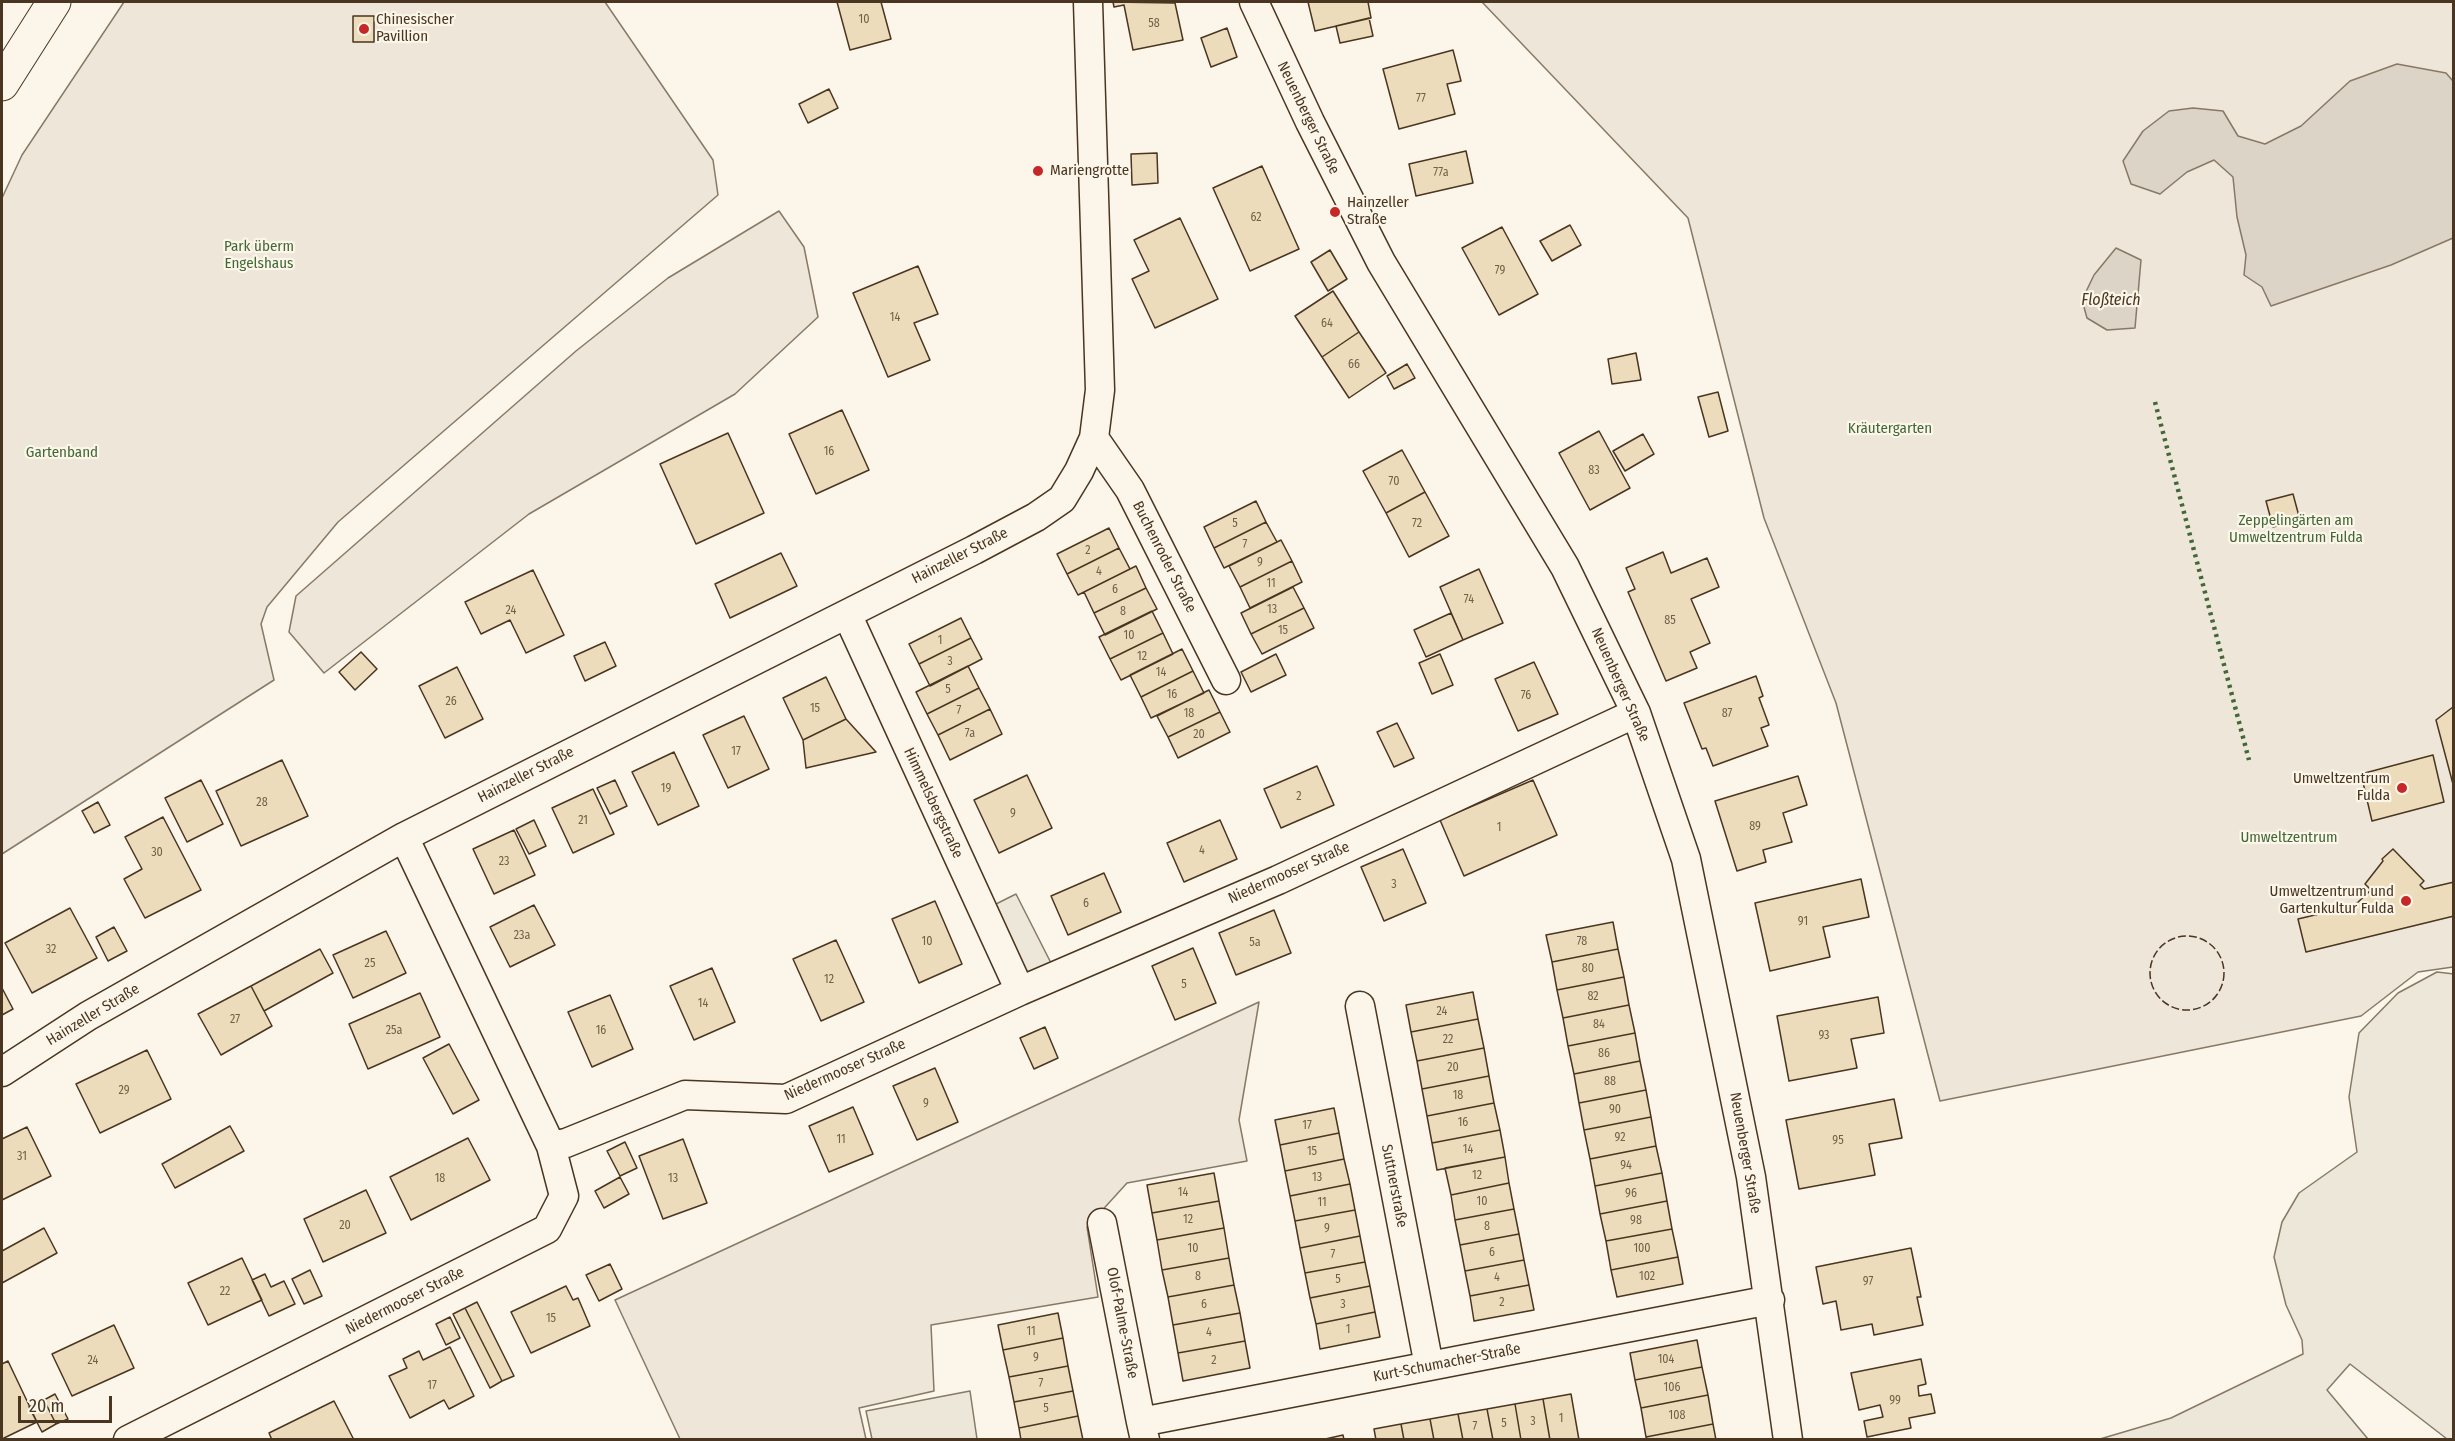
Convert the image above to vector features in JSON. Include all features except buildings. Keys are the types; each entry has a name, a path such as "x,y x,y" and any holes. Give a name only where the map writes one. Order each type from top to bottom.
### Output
{"main road":[{"path":"2,84 54,2"}],"street":[{"name":"Hainzeller Straße","path":"2,1072 88,1016 404,837 1036,517 1062,498 1079,471 1094,438 1100,390 1088,2"},
{"name":"Neuenberger Straße","path":"1254,2 1315,132 1376,252 1565,567 1636,713 1686,859 1751,1177 1788,1440"},
{"name":"Buchenroder Straße","path":"1094,438 1130,490 1226,680"},
{"name":"Himmelsbergstraße","path":"847,614 1020,991"},
{"name":"Niedermooser Straße","path":"128,1440 547,1229 564,1196 551,1146 566,1143 685,1095 786,1099 1020,991 1278,880 1636,713"},
{"path":"404,837 551,1146"},
{"name":"Suttnerstraße","path":"1360,1005 1429,1366"},
{"name":"Olof-Palme-Straße","path":"1102,1223 1143,1431"},
{"name":"Kurt-Schumacher-Straße","path":"1143,1431 1429,1366 1770,1300"}],"green space":[{"name":"Park überm Engelshaus","path":"124,2 605,2 713,160 718,195 338,522 267,607 261,624 274,680 2,854 2,198 22,155"},
{"path":"1482,2 2453,2 2453,967 2418,972 2361,1016 1940,1101 1836,703 1764,518 1688,218"},
{"path":"779,211 804,247 818,317 735,394 529,514 324,673 289,632 296,596 576,351 668,278"},
{"path":"1259,1002 1239,1120 1247,1161 1127,1183 1087,1227 1098,1297 931,1325 934,1391 859,1408 866,1439 680,1439 615,1300"}],"shaded area":[{"path":"1016,894 1051,963 1027,975 992,906"},
{"path":"2437,972 2454,974 2453,1439 2447,1439 2350,1364 2327,1390 2368,1439 2100,1439 2171,1418 2303,1354 2302,1340 2286,1305 2274,1257 2282,1222 2299,1193 2357,1152 2349,1097 2359,1033 2398,993"},
{"path":"970,1391 977,1439 872,1439 866,1411"}],"water":[{"path":"2397,64 2446,73 2453,81 2453,238 2391,265 2271,306 2262,287 2244,275 2246,255 2237,217 2233,177 2214,160 2187,172 2160,194 2131,184 2123,161 2143,131 2169,111 2193,108 2223,111 2238,136 2265,144 2301,126 2350,81"},
{"name":"Floßteich","path":"2116,248 2141,260 2135,328 2107,330 2087,318 2082,300 2094,275"}],"hedge":[{"path":"2155,402 2249,760"}],"fence":[{"path":"2180,936 2194,936 2208,942 2218,952 2224,966 2224,973 2224,980 2218,994 2208,1004 2194,1010 2180,1010 2166,1004 2156,994 2150,980 2150,966 2156,952 2166,942 2180,936"}],"place":[{"name":"Chinesischer Pavillion","path":"364,29"},
{"name":"Mariengrotte","path":"1038,171"},
{"name":"Hainzeller Straße","path":"1335,212"},
{"name":"Umweltzentrum Fulda","path":"2402,788"},
{"name":"Umweltzentrum und Gartenkultur Fulda","path":"2406,901"}],"park label":[{"name":"Kräutergarten","path":"1890,429"},
{"name":"Gartenband","path":"62,453"},
{"name":"Zeppelingärten am Umweltzentrum Fulda","path":"2296,530"},
{"name":"Umweltzentrum","path":"2289,838"}]}
